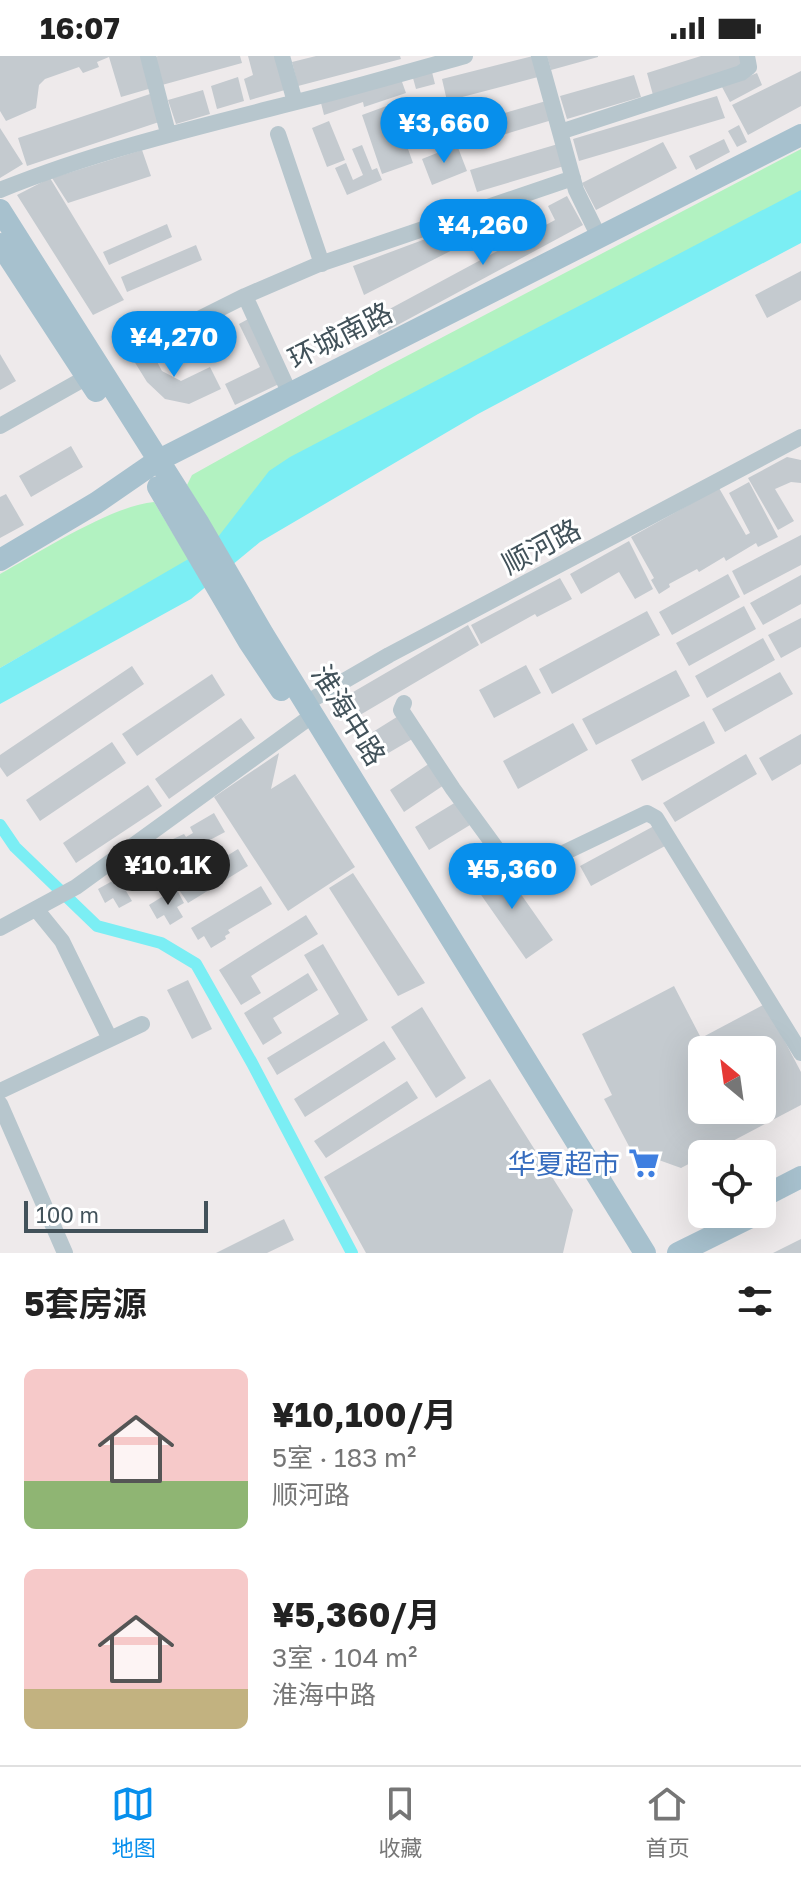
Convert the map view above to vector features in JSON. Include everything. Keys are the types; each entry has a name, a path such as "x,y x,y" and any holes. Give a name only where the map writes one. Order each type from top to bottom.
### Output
{"main road":[{"name":"环城南路","path":"0,560 96,503 152,465 801,135"},
{"name":"淮海中路","path":"0,210 223,581 648,1253"},
{"name":"淮海中路","path":"0,244 87,377 152,465"},
{"name":"淮海中路","path":"307,713 631,1253"},
{"path":"776,1190 801,1177"},
{"path":"776,1205 801,1192"},
{"path":"648,1253 699,1228"},
{"path":"678,1253 729,1228"}],"street":[{"path":"148,56 168,133"},
{"path":"282,56 295,102"},
{"path":"0,190 46,171 168,133 465,56"},
{"path":"539,56 573,178 599,237"},
{"path":"560,132 741,73 749,67 747,56"},
{"path":"278,134 322,264"},
{"path":"163,337 245,296 322,264 573,178"},
{"path":"245,296 290,394"},
{"path":"0,426 87,377"},
{"name":"顺河路","path":"0,928 76,887 307,713 416,641 801,437"},
{"path":"404,703 401,710 453,789 510,867 520,872 647,813 656,818 801,1053"},
{"path":"38,908 62,941 110,1039"},
{"path":"0,1091 142,1024"},
{"path":"0,1104 65,1253"}],"green space":[{"path":"801,149 801,197 220,540 187,485 192,475 382,369"},
{"path":"154,502 189,560 0,668 0,574 97,521 137,505"}],"water":[{"path":"801,190 801,243 478,414 260,542 191,599 0,704 0,668 211,546 269,471 290,457"}],"building":[{"path":"0,56 142,56 152,88 121,97 109,57 97,62 99,67 83,73 79,67 45,79 39,85 36,108 6,121 0,111"},
{"path":"240,56 242,63 162,85 155,57"},
{"path":"248,56 275,56 285,90 250,100 244,79 253,75"},
{"path":"316,56 400,56 401,59 298,86 292,62"},
{"path":"533,56 538,77 447,101 442,79"},
{"path":"547,56 598,56 598,57 551,70"},
{"path":"701,56 741,56 745,67 653,95 647,73"},
{"path":"801,71 801,106 748,135 732,105"},
{"path":"432,72 435,84 416,89 413,78"},
{"path":"757,73 762,85 730,102 722,87"},
{"path":"634,75 641,97 567,119 560,96"},
{"path":"238,77 244,101 217,109 211,86"},
{"path":"401,79 406,93 364,107 363,102 324,115 321,103"},
{"path":"203,90 210,114 176,124 168,100"},
{"path":"150,94 159,122 27,166 18,138"},
{"path":"717,96 725,118 579,161 573,139"},
{"path":"443,100 453,126 440,131 438,126 412,136 404,116"},
{"path":"546,101 552,120 463,147 457,127"},
{"path":"392,104 413,163 382,174 362,115"},
{"path":"329,121 345,160 327,167 312,128"},
{"path":"739,125 747,142 737,147 728,131"},
{"path":"0,128 23,164 0,178"},
{"path":"724,139 730,152 696,170 689,156"},
{"path":"663,142 677,168 596,210 582,183"},
{"path":"558,144 564,166 477,192 470,170"},
{"path":"362,145 372,170 377,168 382,180 347,195 335,168 346,163 353,180 363,175 352,149"},
{"path":"457,145 467,171 432,185 422,159"},
{"path":"142,150 151,176 68,203 52,178"},
{"path":"50,178 124,300 93,315 17,195"},
{"path":"567,196 583,225 379,335 371,319 555,220 548,206"},
{"path":"479,219 480,236 364,295 353,266"},
{"path":"167,224 172,237 109,265 103,252"},
{"path":"196,245 202,260 127,292 121,277"},
{"path":"801,271 801,300 767,318 755,295"},
{"path":"250,318 281,383 235,405 225,384 260,367 239,324"},
{"path":"147,343 162,371 181,381 210,367 221,389 189,404 165,399 147,382 129,353"},
{"path":"0,354 16,381 0,390"},
{"path":"71,446 83,467 31,497 19,476"},
{"path":"787,457 801,460 801,483 791,482 775,489 794,521 778,530 748,478"},
{"path":"749,482 778,537 758,547 756,543 726,561 724,557 699,572 697,569 669,584 670,587 659,594 651,580 654,578 631,537 719,488 746,535 750,533 729,493"},
{"path":"6,494 24,525 0,538 0,497"},
{"path":"801,535 801,565 744,595 732,571"},
{"path":"629,541 653,589 635,599 619,572 581,594 570,574"},
{"path":"728,574 740,597 672,635 659,612"},
{"path":"801,575 801,604 763,625 750,603"},
{"path":"560,578 572,599 537,617 535,614 481,644 471,625"},
{"path":"744,606 756,629 689,666 676,643"},
{"path":"647,611 660,635 552,694 539,669"},
{"path":"801,618 801,647 781,658 768,635"},
{"path":"468,625 479,645 348,722 336,702"},
{"path":"763,638 775,660 707,698 695,676"},
{"path":"526,665 541,693 494,718 479,690"},
{"path":"132,666 144,684 7,777 0,767 0,755"},
{"path":"676,670 690,696 596,745 582,719"},
{"path":"780,672 793,694 725,732 712,709"},
{"path":"212,674 225,695 137,756 122,734"},
{"path":"400,715 414,738 373,762 360,740"},
{"path":"241,718 255,738 169,799 155,779"},
{"path":"704,721 715,743 642,781 631,760"},
{"path":"573,723 588,750 518,789 503,761"},
{"path":"801,734 801,764 772,781 759,758"},
{"path":"112,742 126,763 40,821 26,800"},
{"path":"279,753 271,789 295,774 355,867 288,911 214,797"},
{"path":"746,754 757,774 675,822 663,803"},
{"path":"430,763 444,785 404,812 390,790"},
{"path":"148,785 162,806 76,863 63,843"},
{"path":"456,802 470,825 429,850 415,827"},
{"path":"214,813 225,832 146,874 146,881 135,886 127,873 134,868 132,864 144,857 146,861 155,856 153,852 175,843 173,839 193,833 190,827"},
{"path":"654,826 665,846 591,886 580,866"},
{"path":"238,849 248,866 188,903 177,887"},
{"path":"499,863 553,940 526,959 472,882"},
{"path":"353,873 425,983 398,996 329,888"},
{"path":"125,874 132,887 126,891 132,901 119,908 113,898 105,903 98,889"},
{"path":"261,886 272,904 228,930 230,933 225,936 226,939 211,948 204,936 198,940 191,928"},
{"path":"176,888 184,903 177,907 183,917 170,925 164,915 157,919 149,905"},
{"path":"306,915 318,934 251,976 261,993 241,1005 219,970"},
{"path":"323,944 368,1020 277,1075 267,1058 339,1014 304,955"},
{"path":"308,973 318,990 273,1018 282,1033 263,1045 244,1013"},
{"path":"188,980 212,1029 192,1039 167,990"},
{"path":"674,986 700,1036 688,1036 688,1124 765,1124 735,1140 688,1140 688,1164 681,1168 631,1150 604,1099 612,1095 582,1034"},
{"path":"765,1004 801,1072 801,1105 776,1118 776,1036 705,1036"},
{"path":"422,1007 466,1078 436,1098 391,1027"},
{"path":"384,1041 396,1059 305,1117 294,1099"},
{"path":"490,1079 573,1210 563,1253 366,1253 324,1177"},
{"path":"407,1081 418,1098 326,1158 314,1141"},
{"path":"284,1219 294,1240 267,1253 216,1253"},
{"path":"801,1239 801,1253 773,1253"}],"waterway":[{"path":"0,825 15,847 97,926 161,943 196,964 352,1253"}],"place":[{"name":"华夏超市","path":"644,1163"}]}
